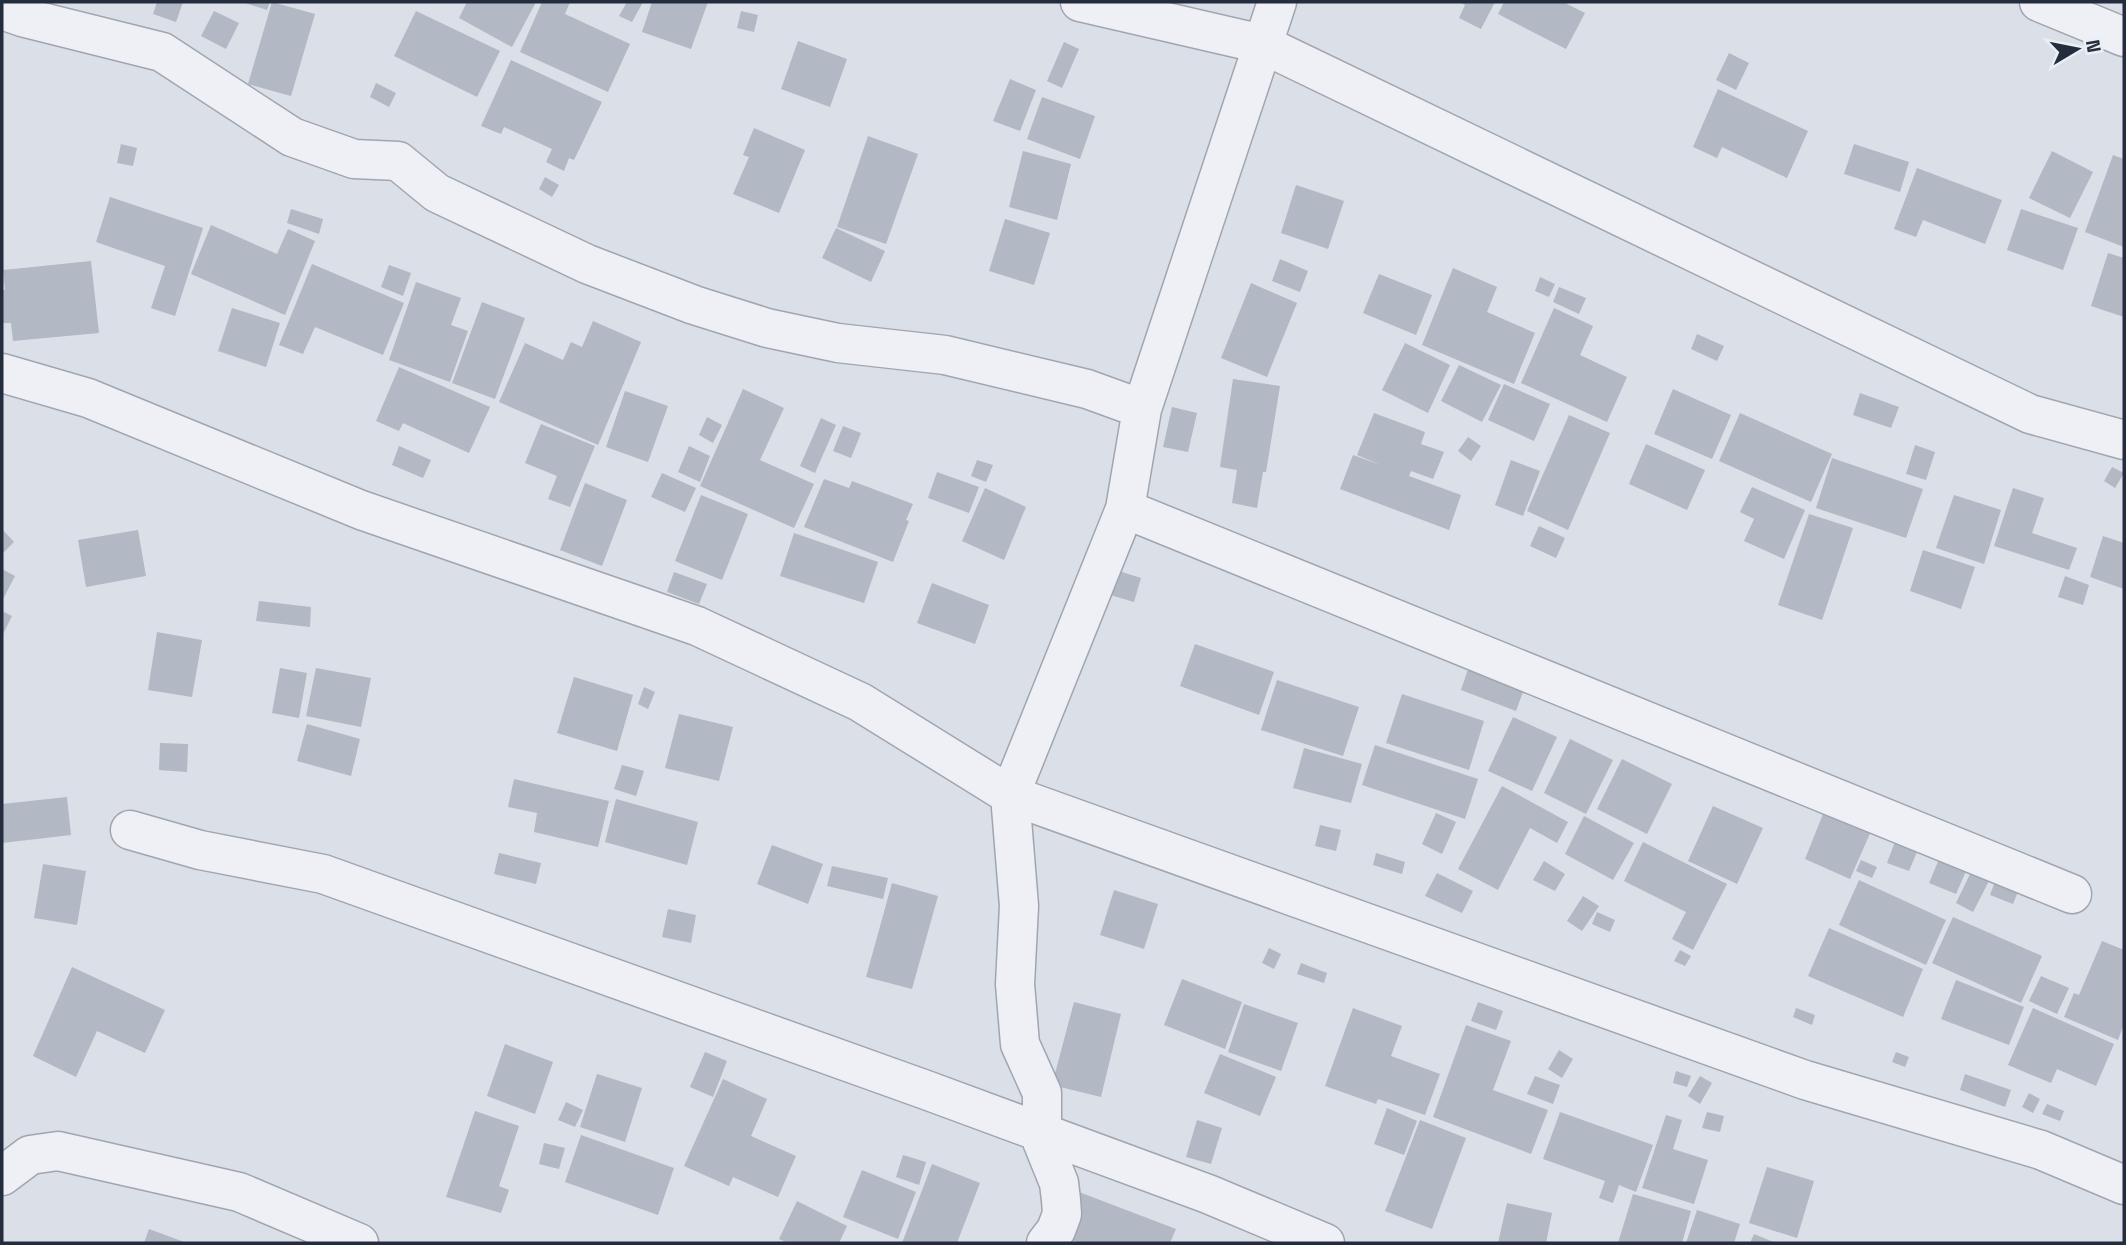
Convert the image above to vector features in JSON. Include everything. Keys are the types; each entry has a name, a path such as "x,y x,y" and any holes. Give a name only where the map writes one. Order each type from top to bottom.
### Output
{"street":[{"path":"1080,2 1262,44 2030,414 2124,440"},
{"path":"1046,1243 1056,1230 1062,1214 1061,1200 1059,1183 1042,1141 1042,1093 1020,1044 1016,984 1019,906 1010,795 1125,509 1142,409 1277,2"},
{"path":"2039,2 2124,37"},
{"path":"2,9 22,17 162,52 292,137 354,159 398,161 437,193 587,264 694,305 767,328 838,343 945,355 1087,389 1142,409"},
{"path":"2,373 88,398 360,510 697,626 860,702 1010,795 1805,1080 2041,1150 2124,1185"},
{"path":"1125,509 2072,894"},
{"path":"130,830 200,850 323,874 1208,1194 1325,1243"},
{"path":"2,1176 30,1156 58,1151 239,1192 359,1243"}],"building":[{"path":"157,2 183,2 176,22 153,14"},
{"path":"242,2 270,2 267,10"},
{"path":"272,2 315,14 291,96 248,84"},
{"path":"467,2 535,4 512,47 459,18"},
{"path":"542,2 570,2 565,14 630,44 608,92 520,52"},
{"path":"627,2 643,2 632,22 619,16"},
{"path":"652,2 708,2 691,49 642,32"},
{"path":"1459,2 1495,2 1481,29 1459,18 1465,5"},
{"path":"1504,2 1563,2 1585,13 1566,49 1498,14"},
{"path":"214,11 239,23 226,49 201,36"},
{"path":"416,11 500,51 477,97 394,56"},
{"path":"741,11 758,15 754,32 737,28"},
{"path":"798,41 847,59 830,107 781,89"},
{"path":"1064,42 1079,49 1062,88 1047,81"},
{"path":"1729,53 1749,63 1736,90 1716,80"},
{"path":"511,60 602,102 574,160 569,158 564,171 546,162 552,149 504,127 501,134 481,126"},
{"path":"1010,79 1036,90 1020,131 993,121"},
{"path":"376,83 396,93 389,107 370,97"},
{"path":"1718,89 1808,131 1787,178 1722,147 1717,158 1693,147"},
{"path":"1042,97 1095,116 1080,159 1027,139"},
{"path":"754,128 805,150 779,213 733,194 749,157 743,155"},
{"path":"868,136 918,154 886,244 837,227"},
{"path":"121,144 137,148 133,166 117,163"},
{"path":"1854,144 1909,162 1900,192 1844,174"},
{"path":"1023,151 1071,164 1057,220 1009,207"},
{"path":"2052,151 2093,172 2070,218 2029,198"},
{"path":"2113,155 2124,159 2124,247 2085,232"},
{"path":"1917,168 2002,200 1985,244 1923,220 1916,237 1894,229"},
{"path":"545,177 559,185 552,197 539,189"},
{"path":"1296,185 1344,201 1328,249 1281,233"},
{"path":"110,197 203,228 175,316 151,308 165,266 96,242"},
{"path":"291,209 323,219 319,234 287,223"},
{"path":"2021,209 2078,228 2063,270 2007,250"},
{"path":"1005,219 1050,233 1034,285 989,271"},
{"path":"211,225 277,254 288,229 315,241 285,315 191,274"},
{"path":"836,228 885,251 871,282 822,258"},
{"path":"2108,253 2124,258 2124,317 2091,306"},
{"path":"1280,259 1308,271 1300,292 1272,281"},
{"path":"91,261 99,333 13,341 11,323 2,323 2,290 5,290 3,270"},
{"path":"312,264 404,303 383,355 315,327 303,354 279,345"},
{"path":"389,265 411,273 403,296 381,287"},
{"path":"1453,268 1497,287 1487,312 1535,333 1514,384 1422,345"},
{"path":"1379,274 1432,295 1416,335 1363,313"},
{"path":"1540,277 1555,284 1549,297 1535,291"},
{"path":"416,282 461,298 451,325 468,331 450,382 389,360"},
{"path":"1251,283 1297,303 1267,377 1221,358"},
{"path":"1559,287 1586,298 1579,314 1553,302"},
{"path":"482,302 525,318 495,399 452,383"},
{"path":"232,308 280,323 266,367 218,351"},
{"path":"1554,308 1593,326 1580,355 1627,377 1607,422 1521,383"},
{"path":"593,321 641,342 598,445 499,402 525,343 563,360 571,342 582,347"},
{"path":"1697,334 1724,346 1717,361 1691,349"},
{"path":"1405,343 1450,365 1428,413 1382,390"},
{"path":"1459,365 1501,385 1482,422 1441,401"},
{"path":"399,367 490,407 469,453 403,423 399,431 376,421"},
{"path":"1233,379 1280,386 1266,472 1263,472 1257,508 1232,503 1237,470 1220,467"},
{"path":"1504,384 1550,404 1534,441 1488,420"},
{"path":"743,389 784,408 760,460 814,484 794,528 700,486"},
{"path":"1673,389 1731,415 1712,459 1654,434"},
{"path":"625,391 668,406 648,462 606,447"},
{"path":"1860,393 1899,407 1891,428 1853,415"},
{"path":"1172,407 1197,413 1188,452 1163,447"},
{"path":"1374,413 1425,432 1421,444 1444,452 1433,479 1411,471 1409,476 1461,495 1449,530 1340,489 1353,455 1381,465 1357,455"},
{"path":"1740,413 1832,454 1811,502 1719,461"},
{"path":"1569,415 1610,433 1568,530 1527,511"},
{"path":"707,417 722,425 713,443 699,435"},
{"path":"821,418 836,425 815,473 800,466"},
{"path":"541,424 595,446 570,507 548,499 557,476 525,463"},
{"path":"843,426 861,433 851,458 833,451"},
{"path":"1468,437 1481,446 1471,461 1458,451"},
{"path":"1646,444 1705,470 1687,510 1629,484"},
{"path":"1915,445 1935,452 1926,480 1906,474"},
{"path":"399,446 431,460 423,478 392,465"},
{"path":"689,446 710,456 700,482 678,472"},
{"path":"1832,458 1923,489 1906,538 1816,508"},
{"path":"977,460 993,465 986,482 971,476"},
{"path":"1511,460 1540,471 1523,516 1495,505"},
{"path":"2112,467 2124,473 2115,488 2104,481"},
{"path":"937,472 979,487 969,513 928,498"},
{"path":"662,473 696,488 685,512 651,497"},
{"path":"824,479 849,488 852,481 913,504 893,562 804,527"},
{"path":"585,483 627,500 602,566 560,550"},
{"path":"1752,487 1805,510 1784,559 1744,541 1754,519 1740,512"},
{"path":"985,488 1026,507 1004,560 962,541"},
{"path":"2013,488 2044,498 2032,533 2077,548 2069,570 1994,546"},
{"path":"701,495 748,514 722,580 675,561"},
{"path":"1954,495 2001,510 1984,564 1936,548"},
{"path":"1809,514 1853,528 1822,620 1778,605"},
{"path":"1539,526 1565,538 1556,558 1530,546"},
{"path":"2,529 14,542 2,554"},
{"path":"138,530 146,576 86,587 78,540"},
{"path":"794,533 878,562 864,603 780,576"},
{"path":"2103,536 2124,543 2124,589 2090,577"},
{"path":"1923,550 1975,567 1961,609 1910,591"},
{"path":"1100,565 1141,578 1134,602 1093,590"},
{"path":"2,569 15,576 2,601"},
{"path":"674,572 707,584 699,604 667,592"},
{"path":"2065,576 2089,585 2083,605 2058,597"},
{"path":"932,583 989,605 975,644 917,623"},
{"path":"259,601 311,607 310,627 256,621"},
{"path":"2,611 12,616 2,636"},
{"path":"157,632 202,640 192,697 148,690"},
{"path":"1195,644 1274,672 1259,715 1180,686"},
{"path":"280,668 307,673 299,718 272,713"},
{"path":"316,668 371,678 361,727 306,716"},
{"path":"1468,669 1524,689 1516,711 1461,690"},
{"path":"574,677 633,695 617,751 557,733"},
{"path":"1277,680 1359,707 1343,756 1261,730"},
{"path":"644,687 655,692 648,709 638,704"},
{"path":"1402,694 1484,721 1469,770 1386,743"},
{"path":"679,714 733,727 719,781 665,768"},
{"path":"1513,717 1557,737 1532,791 1488,771"},
{"path":"307,724 360,739 351,776 297,761"},
{"path":"1570,739 1613,760 1586,814 1544,793"},
{"path":"160,743 188,744 187,772 159,770"},
{"path":"1375,745 1478,779 1465,819 1362,785"},
{"path":"1304,748 1362,764 1351,803 1293,788"},
{"path":"1622,759 1672,784 1647,834 1597,809"},
{"path":"622,765 644,771 636,796 614,789"},
{"path":"514,779 609,801 598,847 534,832 537,813 508,807"},
{"path":"1502,786 1568,822 1557,843 1530,828 1498,890 1458,869"},
{"path":"67,797 71,835 2,843 2,804"},
{"path":"616,799 698,822 687,865 605,842"},
{"path":"1713,806 1763,828 1737,884 1688,861"},
{"path":"1825,809 1872,829 1850,879 1805,859"},
{"path":"1436,813 1456,822 1442,854 1422,844"},
{"path":"1584,816 1634,843 1613,880 1565,854"},
{"path":"1320,825 1341,830 1336,851 1315,846"},
{"path":"1899,831 1922,840 1909,871 1887,863"},
{"path":"1643,842 1727,884 1693,950 1672,939 1686,912 1624,881"},
{"path":"772,845 823,864 808,904 757,884"},
{"path":"499,853 541,863 536,884 494,874"},
{"path":"1376,853 1405,862 1402,874 1373,865"},
{"path":"1940,857 1967,869 1956,894 1929,883"},
{"path":"1861,860 1877,867 1872,878 1856,871"},
{"path":"1544,861 1565,874 1555,891 1533,880"},
{"path":"43,864 86,871 77,925 34,918"},
{"path":"832,866 888,878 883,899 827,886"},
{"path":"1971,872 1989,881 1973,912 1956,903"},
{"path":"1437,873 1473,891 1462,913 1425,896"},
{"path":"1996,879 2019,889 2013,904 1990,895"},
{"path":"1859,880 1946,920 1926,965 1839,925"},
{"path":"892,883 938,896 912,989 866,977"},
{"path":"1114,890 1158,904 1144,949 1100,935"},
{"path":"1583,896 1599,906 1582,931 1567,921"},
{"path":"668,909 696,915 691,943 662,937"},
{"path":"1597,912 1615,920 1610,932 1592,924"},
{"path":"1953,917 2042,956 2021,1003 1932,963"},
{"path":"1829,928 1923,969 1903,1017 1808,976"},
{"path":"2102,941 2124,950 2124,1024 2118,1040 2064,1017 2074,993 2079,995"},
{"path":"1269,948 1281,954 1274,969 1262,963"},
{"path":"1680,950 1691,956 1685,966 1674,961"},
{"path":"1301,963 1327,973 1324,983 1297,974"},
{"path":"72,967 165,1010 145,1053 97,1031 76,1077 33,1056"},
{"path":"2041,976 2069,988 2057,1014 2029,1001"},
{"path":"1182,979 1242,1002 1225,1049 1164,1025"},
{"path":"1956,980 2024,1007 2009,1045 1941,1019"},
{"path":"1074,1002 1121,1014 1101,1097 1052,1085"},
{"path":"1478,1002 1503,1011 1496,1030 1471,1021"},
{"path":"1244,1004 1298,1023 1281,1071 1228,1052"},
{"path":"1353,1008 1402,1026 1391,1056 1440,1074 1425,1115 1378,1099 1376,1104 1325,1086"},
{"path":"1796,1008 1815,1015 1812,1025 1793,1017"},
{"path":"2033,1008 2114,1044 2096,1086 2057,1069 2051,1083 2008,1065"},
{"path":"1466,1025 1511,1041 1493,1090 1548,1110 1531,1154 1433,1117"},
{"path":"505,1044 553,1062 535,1114 487,1096"},
{"path":"1559,1050 1573,1059 1562,1078 1548,1069"},
{"path":"705,1052 727,1061 713,1097 690,1087"},
{"path":"1896,1052 1909,1057 1905,1067 1892,1062"},
{"path":"1220,1054 1276,1077 1260,1116 1204,1093"},
{"path":"1676,1071 1691,1076 1687,1087 1673,1083"},
{"path":"597,1074 642,1088 625,1142 580,1127"},
{"path":"1965,1074 2011,1090 2005,1107 1960,1090"},
{"path":"1535,1076 1560,1085 1553,1104 1527,1094"},
{"path":"1700,1076 1712,1083 1700,1104 1688,1096"},
{"path":"723,1079 767,1099 751,1136 796,1156 778,1197 733,1177 729,1186 684,1166"},
{"path":"2029,1093 2040,1099 2033,1113 2022,1107"},
{"path":"566,1102 583,1110 575,1127 558,1120"},
{"path":"2047,1104 2064,1111 2060,1121 2042,1114"},
{"path":"1387,1108 1417,1121 1404,1155 1374,1144"},
{"path":"475,1111 519,1126 499,1186 509,1190 501,1213 446,1197"},
{"path":"1560,1112 1653,1145 1636,1192 1619,1185 1613,1203 1599,1198 1605,1181 1543,1159"},
{"path":"1707,1112 1724,1116 1720,1132 1702,1128"},
{"path":"1666,1115 1682,1120 1673,1149 1708,1160 1694,1204 1642,1188"},
{"path":"1197,1120 1222,1128 1211,1164 1186,1157"},
{"path":"1420,1120 1466,1138 1432,1229 1385,1211"},
{"path":"581,1135 674,1168 658,1215 565,1182"},
{"path":"544,1143 565,1148 559,1169 539,1164"},
{"path":"903,1155 926,1162 919,1185 896,1177"},
{"path":"932,1164 980,1183 957,1243 902,1243"},
{"path":"1767,1167 1814,1181 1797,1238 1749,1223"},
{"path":"862,1170 916,1192 898,1239 843,1217"},
{"path":"1079,1192 1176,1229 1170,1243 1080,1243 1063,1237"},
{"path":"1633,1194 1691,1211 1682,1243 1618,1243"},
{"path":"797,1201 847,1226 839,1243 788,1243 779,1239"},
{"path":"1507,1203 1552,1213 1546,1243 1498,1243"},
{"path":"1697,1210 1740,1224 1734,1243 1686,1243"},
{"path":"149,1229 187,1243 144,1243"},
{"path":"1754,1234 1776,1243 1750,1243"}]}
